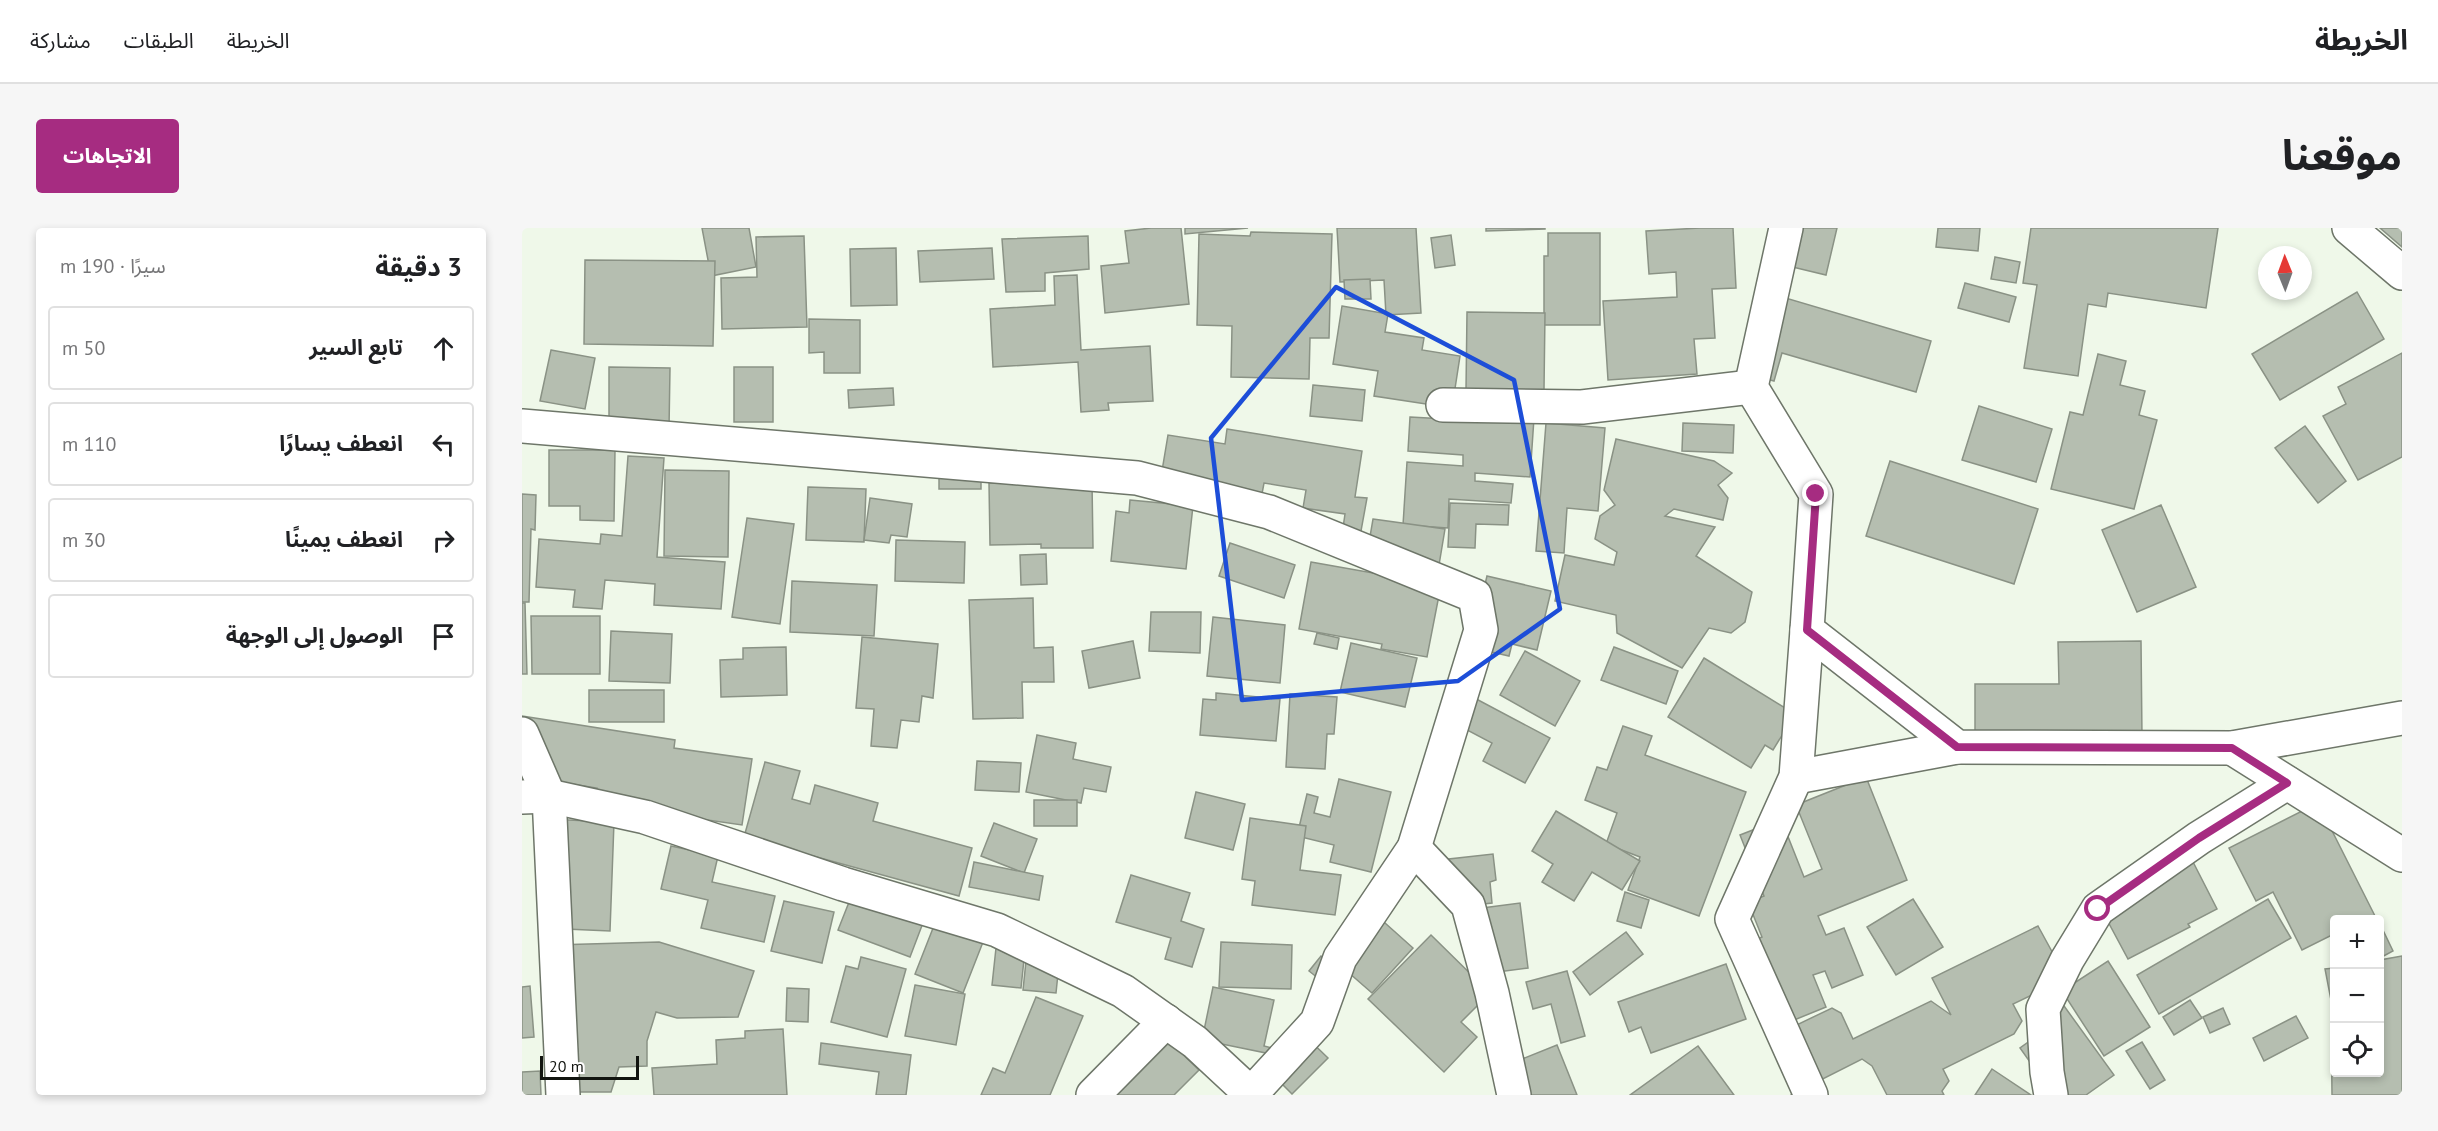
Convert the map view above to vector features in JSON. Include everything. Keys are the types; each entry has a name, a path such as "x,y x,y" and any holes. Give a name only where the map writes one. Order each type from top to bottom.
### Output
{"street":[{"path":"1786,228 1751,387 1816,494 1796,777 1732,919 1811,1095"},
{"path":"2349,228 2402,273"},
{"path":"1443,405 1582,408 1751,387"},
{"path":"522,426 1137,478 1269,512 1475,596 1481,630 1414,848 1340,958 1317,1022 1251,1095 1195,1042 1123,991 998,930 843,884 645,817 535,797"},
{"path":"1807,630 1957,747"},
{"path":"1796,777 1957,747 2232,748 2402,718"},
{"path":"522,734 535,797 563,1095"},
{"path":"2232,748 2402,855"},
{"path":"2051,1095 2047,1072 2043,1009 2067,960 2098,909 2199,838 2287,783"},
{"path":"1414,848 1468,905 1492,993 1514,1095"},
{"path":"1093,1095 1166,1021"}],"highlighted area":[{"path":"1336,287 1514,380 1560,609 1458,681 1242,700 1211,438"}],"building":[{"path":"702,228 749,228 756,267 711,276"},
{"path":"1181,228 1189,304 1105,313 1101,266 1129,263 1125,231"},
{"path":"1185,228 1248,228 1185,234"},
{"path":"1337,228 1416,228 1421,313 1386,315 1384,280 1340,282"},
{"path":"1486,228 1545,228 1545,229 1486,231"},
{"path":"1733,228 1736,288 1712,289 1715,338 1694,339 1697,374 1608,380 1603,301 1677,297 1676,272 1649,274 1646,231"},
{"path":"1780,228 1837,228 1826,275 1772,262"},
{"path":"1938,228 1980,228 1978,251 1936,247"},
{"path":"2031,228 2218,228 2206,308 2108,293 2106,307 2088,304 2078,376 2024,368 2037,285 2023,283"},
{"path":"2380,228 2402,228 2402,247"},
{"path":"1251,232 1332,234 1329,338 1310,338 1309,379 1231,377 1232,326 1197,325 1199,234 1250,236"},
{"path":"1548,233 1600,233 1600,325 1544,325 1544,256 1548,256"},
{"path":"1451,235 1455,265 1435,268 1431,238"},
{"path":"804,236 807,327 722,329 721,278 757,277 756,237"},
{"path":"1088,236 1089,269 1045,273 1045,291 1006,292 1002,239"},
{"path":"896,248 897,305 851,306 850,249"},
{"path":"992,248 994,279 920,282 918,251"},
{"path":"1995,257 2020,262 2016,283 1991,279"},
{"path":"585,260 715,261 713,346 584,344"},
{"path":"1077,275 1081,350 1150,346 1153,401 1108,403 1109,410 1081,412 1078,362 993,367 990,309 1055,305 1054,276"},
{"path":"1370,279 1371,299 1345,299 1344,280"},
{"path":"1965,283 2016,297 2009,322 1958,308"},
{"path":"2357,292 2384,339 2280,400 2252,354"},
{"path":"1769,293 1931,341 1916,392 1782,353 1774,381 1745,373"},
{"path":"1342,306 1388,314 1385,332 1424,338 1422,350 1460,356 1452,408 1374,396 1378,371 1333,364"},
{"path":"1467,312 1545,313 1544,390 1466,390"},
{"path":"809,319 860,320 860,373 824,373 824,352 809,353"},
{"path":"551,350 595,358 585,409 540,401"},
{"path":"2402,353 2402,457 2358,480 2323,416 2346,404 2338,387"},
{"path":"2098,354 2126,361 2120,385 2145,391 2139,415 2157,420 2134,509 2051,489 2070,412 2083,415"},
{"path":"609,367 670,368 669,429 609,429"},
{"path":"734,367 773,367 773,422 734,422"},
{"path":"1313,385 1365,390 1362,421 1310,416"},
{"path":"893,388 894,405 849,408 848,390"},
{"path":"1979,406 2052,429 2036,482 1962,460"},
{"path":"1410,417 1464,420 1534,418 1530,477 1475,473 1475,481 1513,484 1511,503 1449,499 1448,528 1403,525 1407,462 1463,466 1463,455 1408,451"},
{"path":"1546,423 1605,428 1598,511 1567,508 1564,553 1536,551"},
{"path":"1683,423 1734,425 1733,453 1682,451"},
{"path":"2305,426 2346,481 2318,503 2275,448"},
{"path":"1227,429 1362,451 1355,497 1367,498 1361,531 1343,528 1345,514 1303,508 1306,490 1264,483 1262,494 1161,477 1168,435 1225,444"},
{"path":"1616,439 1714,461 1732,473 1718,485 1728,498 1723,520 1674,509 1665,516 1715,527 1696,556 1752,592 1745,622 1731,633 1709,628 1682,668 1617,633 1616,615 1555,601 1565,555 1614,565 1617,552 1595,539 1600,516 1615,505 1604,490"},
{"path":"549,450 615,450 614,521 580,520 580,506 549,506"},
{"path":"628,456 664,458 657,557 725,562 721,609 654,605 655,584 605,580 602,609 573,607 575,590 536,587 539,539 600,544 601,534 622,536"},
{"path":"1890,461 2038,509 2014,584 1866,536"},
{"path":"939,469 981,470 981,489 939,489"},
{"path":"665,470 729,471 728,557 664,556"},
{"path":"1092,482 1093,548 1041,548 1041,544 990,545 989,483"},
{"path":"808,487 866,489 864,542 806,540"},
{"path":"522,494 536,495 535,530 531,529 529,602 522,602"},
{"path":"870,498 912,504 907,537 891,535 889,543 864,540"},
{"path":"1130,500 1193,506 1186,569 1111,561 1116,511 1129,513"},
{"path":"1450,503 1509,505 1508,525 1476,524 1475,548 1448,547"},
{"path":"2161,505 2196,587 2137,612 2102,530"},
{"path":"747,518 794,524 780,624 732,617"},
{"path":"1373,519 1445,529 1439,565 1367,554"},
{"path":"896,540 965,542 964,583 895,581"},
{"path":"1230,543 1295,565 1284,598 1219,576"},
{"path":"1046,554 1047,584 1021,585 1020,555"},
{"path":"1311,562 1441,585 1427,657 1381,649 1382,644 1299,629"},
{"path":"1487,576 1551,591 1537,650 1512,644 1509,656 1470,647"},
{"path":"792,581 877,585 874,636 790,632"},
{"path":"1033,598 1034,648 1053,647 1054,682 1022,682 1023,718 973,719 969,600"},
{"path":"522,603 525,603 527,674 522,674"},
{"path":"1151,612 1201,612 1200,653 1149,651"},
{"path":"531,616 600,616 600,674 532,674"},
{"path":"1213,617 1285,625 1280,683 1207,676"},
{"path":"611,631 672,634 670,683 609,681"},
{"path":"1317,633 1339,638 1337,649 1314,644"},
{"path":"862,637 938,644 933,698 922,696 919,722 901,720 897,748 871,746 874,709 856,708"},
{"path":"1133,641 1140,678 1089,688 1082,651"},
{"path":"2141,641 2142,737 1975,738 1975,684 2059,684 2058,642"},
{"path":"1351,643 1417,658 1405,707 1340,692"},
{"path":"786,647 787,695 721,697 720,660 743,659 743,648"},
{"path":"1614,647 1678,671 1666,704 1601,680"},
{"path":"1525,651 1580,681 1555,726 1500,695"},
{"path":"1704,658 1795,714 1773,750 1765,745 1751,768 1668,717"},
{"path":"589,690 664,690 664,722 589,722"},
{"path":"1216,693 1280,699 1276,741 1200,735 1203,699 1216,700"},
{"path":"1465,693 1550,738 1525,783 1483,761 1492,743 1450,721"},
{"path":"1290,694 1337,697 1334,734 1327,734 1325,769 1286,767"},
{"path":"522,716 675,740 674,748 752,759 742,825 659,813 593,817 597,788 522,776"},
{"path":"1623,726 1652,736 1645,755 1746,792 1699,916 1628,890 1640,857 1606,844 1617,813 1585,800 1597,767 1607,770"},
{"path":"1037,735 1076,743 1073,759 1111,767 1106,792 1084,788 1081,803 1026,792"},
{"path":"977,761 1021,763 1019,792 975,790"},
{"path":"765,762 800,771 792,799 810,804 815,785 878,803 873,821 972,848 959,896 744,837"},
{"path":"1866,777 1907,880 1818,916 1826,935 1844,928 1863,975 1832,988 1825,971 1813,975 1826,1007 1777,1027 1744,944 1762,937 1748,902 1764,896 1740,835 1781,819 1804,877 1822,869 1796,805"},
{"path":"1339,779 1391,792 1371,872 1330,862 1334,845 1297,836 1307,794 1318,797 1314,813 1330,817"},
{"path":"1196,792 1245,804 1233,850 1185,838"},
{"path":"1034,800 1077,800 1077,826 1034,826"},
{"path":"2318,803 2374,915 2330,915 2330,936 2302,950 2273,892 2256,901 2229,848"},
{"path":"1556,811 1640,861 1622,890 1592,872 1574,901 1542,882 1553,864 1532,851"},
{"path":"1250,818 1306,826 1300,870 1341,875 1335,915 1252,905 1255,881 1242,879"},
{"path":"545,819 614,822 610,931 543,928"},
{"path":"994,823 1037,839 1024,873 981,856"},
{"path":"671,846 718,856 712,882 775,896 764,942 701,928 708,900 661,889"},
{"path":"1493,854 1496,880 1490,882 1492,903 1455,907 1449,859"},
{"path":"2190,856 2217,909 2188,924 2190,927 2128,959 2098,903"},
{"path":"974,862 1043,876 1039,900 969,887"},
{"path":"1131,875 1190,893 1181,921 1204,929 1192,967 1165,959 1171,938 1116,922"},
{"path":"855,887 926,915 910,957 838,930"},
{"path":"1625,892 1649,900 1641,928 1617,921"},
{"path":"1913,899 1943,947 1896,975 1867,927"},
{"path":"2268,899 2291,938 2159,1014 2137,975"},
{"path":"784,901 834,912 822,963 771,951"},
{"path":"1520,903 1528,968 1475,975 1467,910"},
{"path":"1366,906 1413,948 1372,993 1325,952"},
{"path":"937,918 985,937 963,993 915,974"},
{"path":"2038,926 2056,959 2032,995 2013,1004 2022,1021 2014,1034 1943,1069 1949,1081 1942,1091 1944,1095 1887,1095 1872,1066 1862,1059 1791,1095 1804,1075 1782,1032 1832,1008 1841,1013 1853,1039 1931,1001 1951,1015 1932,978"},
{"path":"1626,932 1643,954 1590,995 1573,972"},
{"path":"2384,932 2393,951 2384,956"},
{"path":"1431,935 1490,993 1461,1022 1477,1037 1444,1072 1368,999"},
{"path":"659,942 754,971 738,1017 677,1018 656,1012 647,1041 647,1066 619,1067 611,1092 579,1092 578,1049 558,1042 553,945"},
{"path":"1221,942 1292,945 1291,989 1219,987"},
{"path":"996,948 1025,950 1021,988 992,985"},
{"path":"1321,956 1345,975 1333,990 1309,971"},
{"path":"2402,956 2402,1095 2332,1095 2332,1077 2384,1077 2384,959"},
{"path":"861,957 906,969 887,1037 831,1022 846,966 858,969"},
{"path":"1026,961 1059,964 1056,993 1023,990"},
{"path":"2108,961 2150,1027 2104,1056 2062,991"},
{"path":"1726,964 1746,1019 1651,1053 1641,1027 1629,1032 1618,1002"},
{"path":"2330,968 2330,995 2325,969"},
{"path":"1567,971 1585,1036 1561,1043 1551,1004 1533,1009 1526,982"},
{"path":"915,985 965,994 956,1045 905,1036"},
{"path":"530,986 534,1037 522,1038 522,987"},
{"path":"1213,987 1274,1000 1264,1046 1272,1048 1271,1054 1202,1040"},
{"path":"787,988 809,989 808,1022 786,1021"},
{"path":"1036,997 1083,1016 1050,1095 981,1095 993,1068 1005,1073"},
{"path":"2059,999 2114,1075 2086,1095 2047,1095 2035,1069 2020,1048 2049,1027"},
{"path":"2190,1000 2202,1018 2174,1035 2163,1017"},
{"path":"2223,1008 2230,1024 2210,1033 2203,1017"},
{"path":"2296,1016 2308,1038 2264,1061 2253,1038"},
{"path":"783,1029 787,1095 654,1095 652,1068 717,1064 716,1040 745,1038 745,1031"},
{"path":"1298,1029 1328,1058 1292,1094 1263,1065"},
{"path":"1162,1034 1199,1070 1174,1095 1103,1095"},
{"path":"2142,1042 2165,1080 2150,1089 2126,1051"},
{"path":"821,1043 911,1055 906,1095 876,1095 879,1072 819,1064"},
{"path":"1557,1045 1577,1095 1519,1095 1507,1065"},
{"path":"1698,1046 1734,1095 1630,1095"},
{"path":"1992,1069 2031,1095 1975,1095"},
{"path":"540,1071 541,1095 522,1095 522,1072"}],"route":[{"path":"1816,494 1807,630 1957,747 2232,748 2287,783 2199,838 2098,909"}]}
